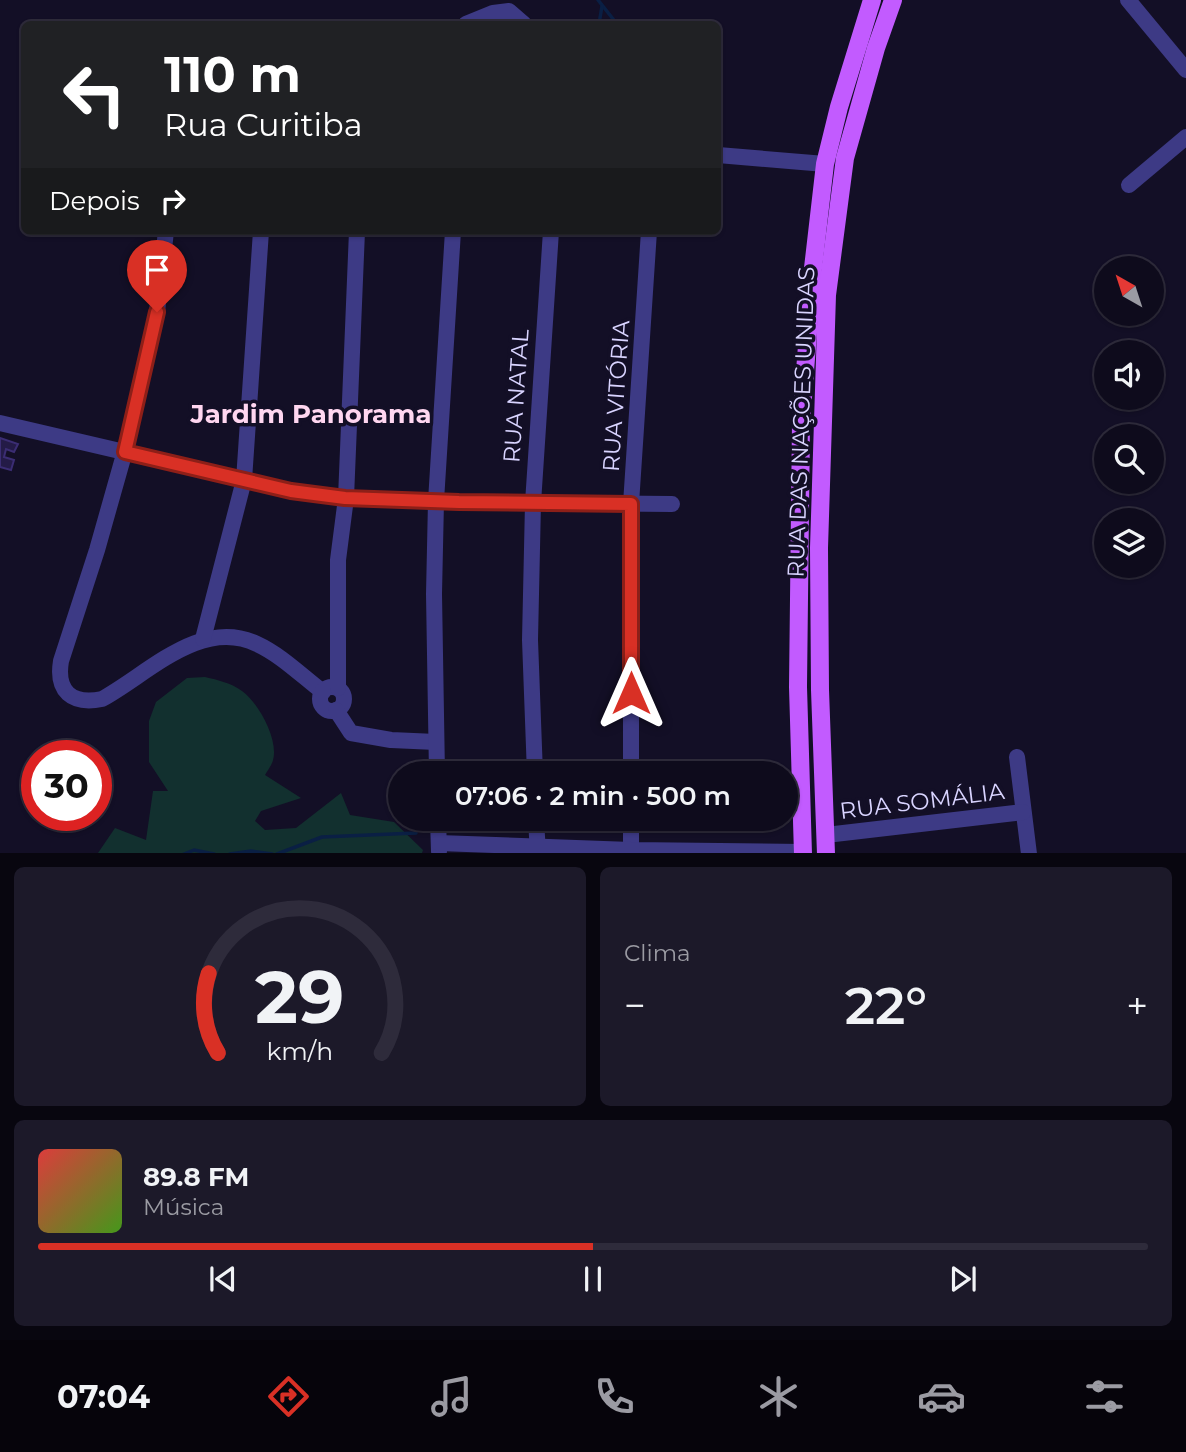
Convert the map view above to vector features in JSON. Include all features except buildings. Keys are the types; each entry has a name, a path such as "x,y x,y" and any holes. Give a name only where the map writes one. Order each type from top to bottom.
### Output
{"main road":[{"name":"RUA DAS NAÇÕES UNIDAS","path":"803,853 798,687 801,423 813,268 825,164 839,107 873,0"},
{"name":"RUA DAS NAÇÕES UNIDAS","path":"826,853 820,690 819,548 827,295 845,158 892,0"},
{"path":"813,268 818,258 825,257 827,295"},
{"path":"798,687 806,692 820,690"}],"street":[{"path":"1128,0 1186,70"},
{"path":"473,21 493,13 509,11 521,21"},
{"path":"1129,185 1186,137"},
{"path":"721,155 825,164"},
{"path":"166,235 157,312 125,452 61,661 61,687 74,698 89,701 102,699 203,639 226,636 256,643 330,690 343,692 343,704 336,710 351,733 391,740 436,742"},
{"path":"203,639 244,480 261,235"},
{"path":"330,690 345,498 357,235"},
{"path":"436,761 436,501 453,235"},
{"name":"RUA NATAL","path":"535,761 530,640 533,503 551,235"},
{"name":"RUA VITÓRIA","path":"631,761 631,504 649,235"},
{"path":"0,423 291,491 345,498 672,504"},
{"path":"1017,757 1030,853"},
{"name":"RUA SOMÁLIA","path":"826,835 1023,812"},
{"path":"537,831 538,850"},
{"path":"631,831 631,852"},
{"path":"439,848 803,853"}],"green space":[{"path":"205,677 242,691 266,722 274,752 271,766 265,775 301,798 261,811 255,821 265,830 296,828 341,793 350,815 388,821 388,831 403,831 423,850 422,853 98,853 115,828 146,840 153,791 168,791 149,762 149,721 156,702 187,678"}],"waterway":[{"path":"598,0 615,21"},
{"path":"600,21 602,6"},
{"path":"280,853 322,837 416,833"},
{"path":"186,853 194,850 209,853"},
{"path":"237,853 265,853"}],"district":[{"name":"Jardim Panorama","path":"311,414"}],"route":[{"path":"157,312 125,452 291,491 345,498 631,504 631,693"}]}
